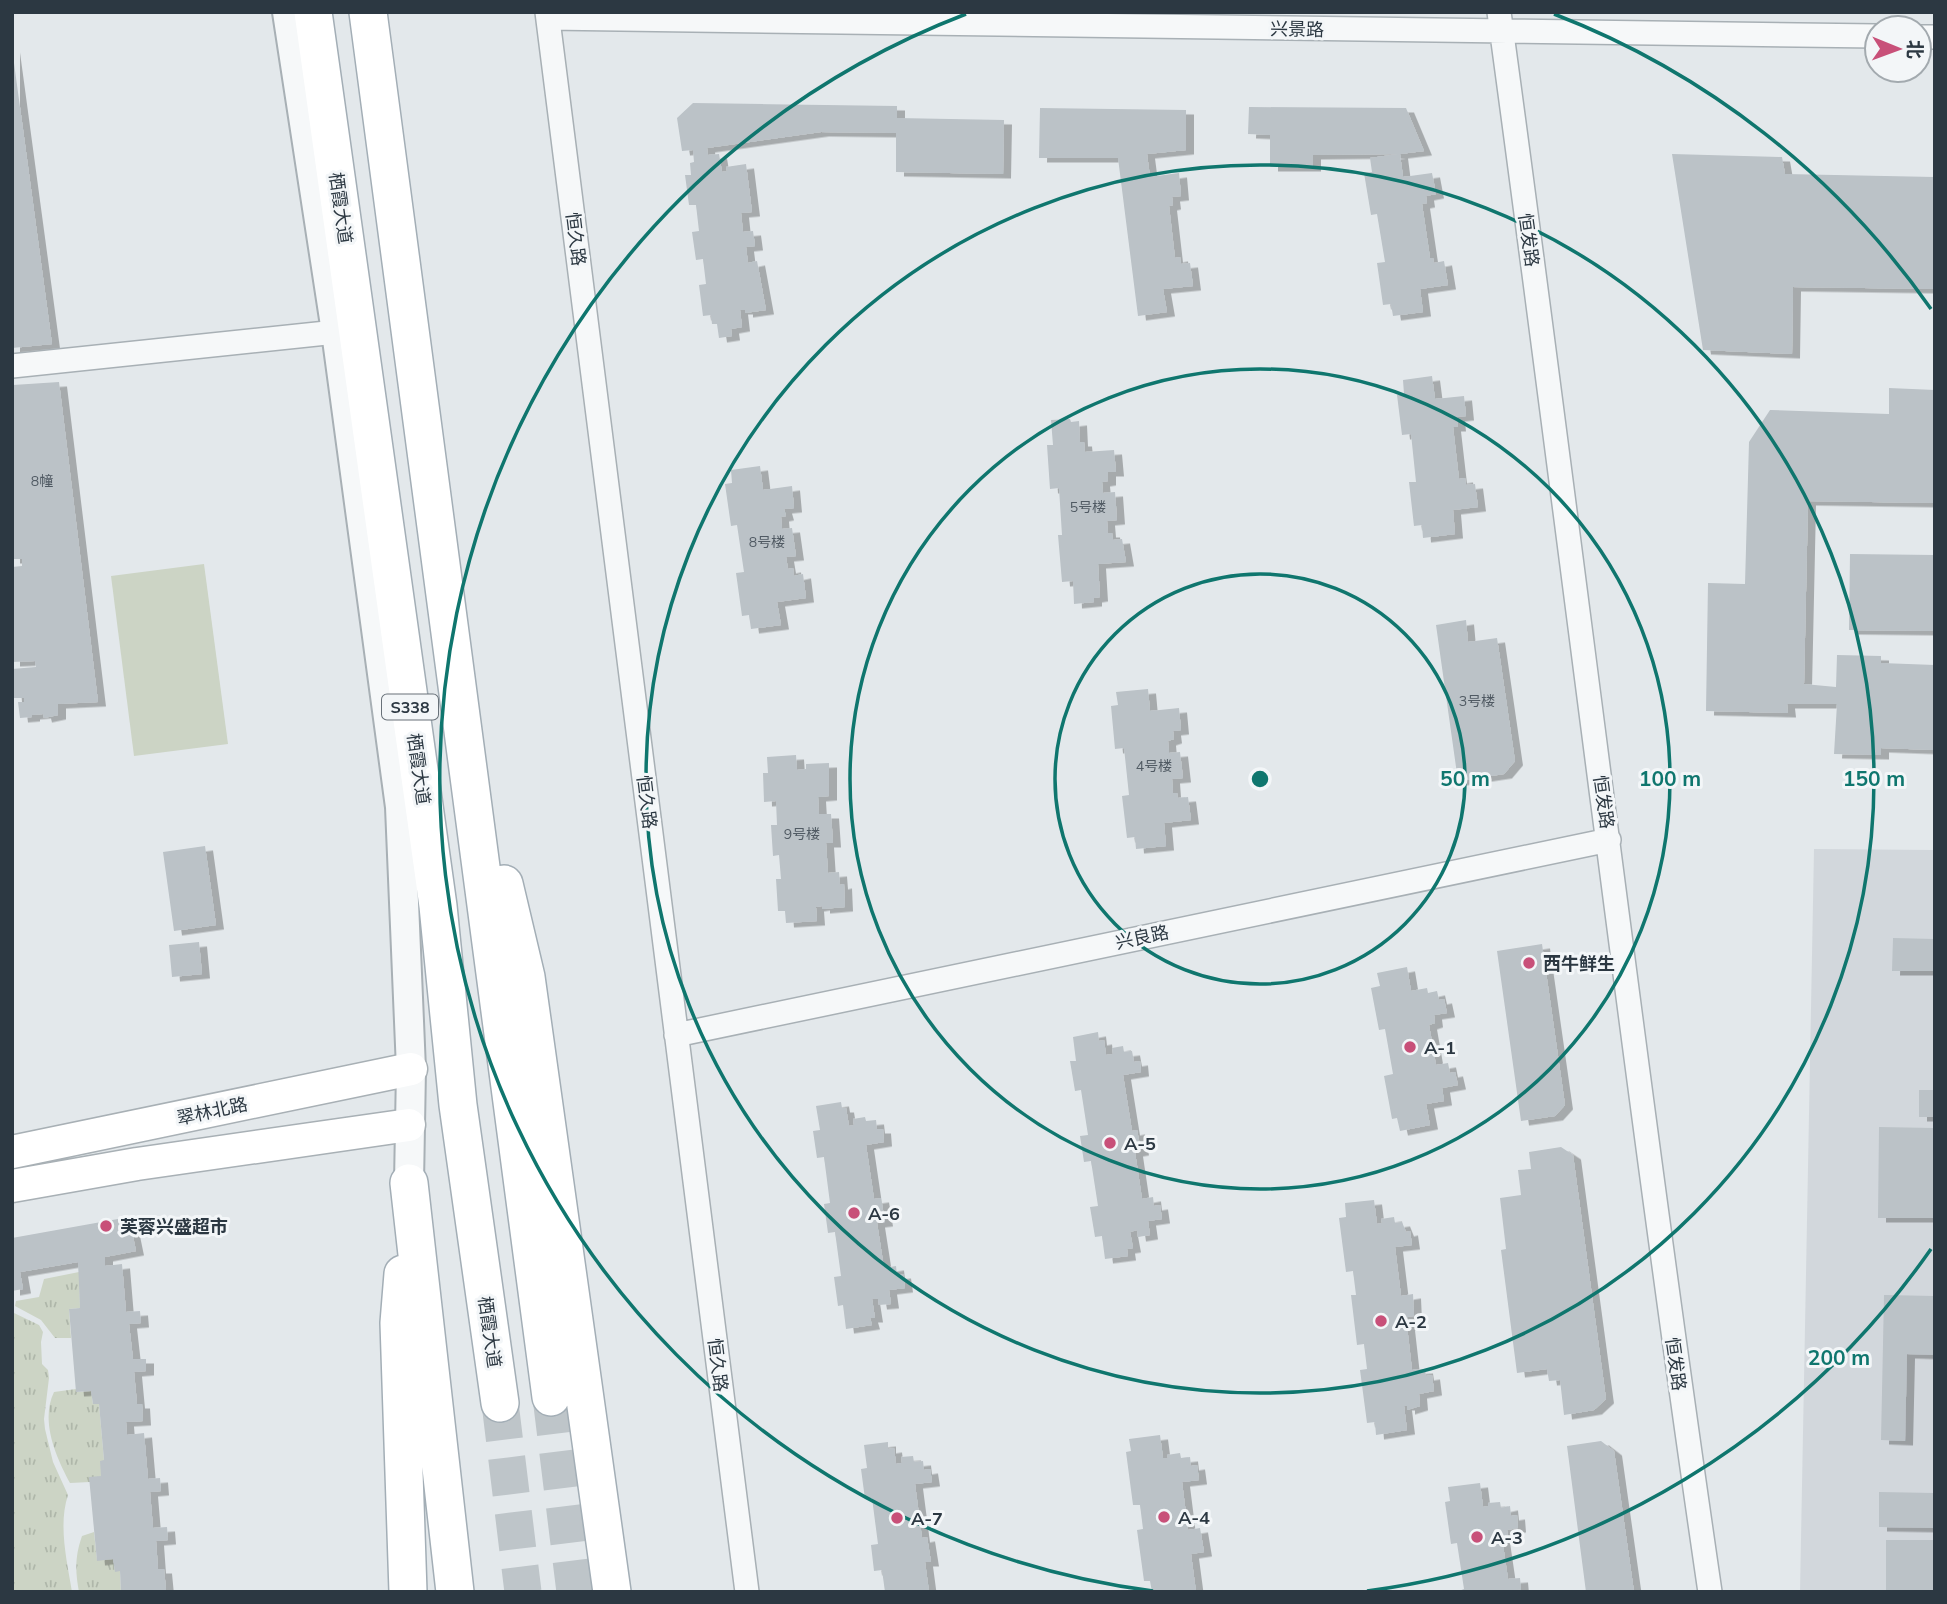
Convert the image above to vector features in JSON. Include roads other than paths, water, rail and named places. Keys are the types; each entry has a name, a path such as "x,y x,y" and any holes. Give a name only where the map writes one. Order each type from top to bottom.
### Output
{"main road":[{"name":"栖霞大道","path":"313,12 438,906 457,1105 500,1403"},
{"name":"S338","path":"368,12 551,1397"},
{"path":"457,689 526,977 612,1592"},
{"name":"翠林北路","path":"12,1152 411,1069"},
{"path":"12,1186 137,1164 409,1125"},
{"path":"408,1592 399,1323 409,1183"},
{"path":"409,1183 455,1592"}],"street":[{"path":"287,12 336,332 400,807 411,1069 409,1183"},
{"name":"兴景路","path":"548,15 1500,22 1863,35"},
{"name":"恒久路","path":"548,15 747,1592"},
{"name":"恒发路","path":"1500,22 1609,840 1661,1263 1710,1592"},
{"path":"12,366 336,332"},
{"name":"兴良路","path":"676,1035 1609,840"}],"tunnel":[{"path":"551,1397 575,1592"},
{"path":"500,1403 523,1592"}],"place":[{"name":"西牛鲜生","path":"1529,963"},
{"name":"A-1","path":"1410,1047"},
{"name":"A-5","path":"1110,1143"},
{"name":"A-6","path":"854,1213"},
{"name":"芙蓉兴盛超市","path":"106,1226"},
{"name":"A-2","path":"1381,1321"},
{"name":"A-4","path":"1164,1517"},
{"name":"A-7","path":"897,1518"},
{"name":"A-3","path":"1477,1537"}]}
